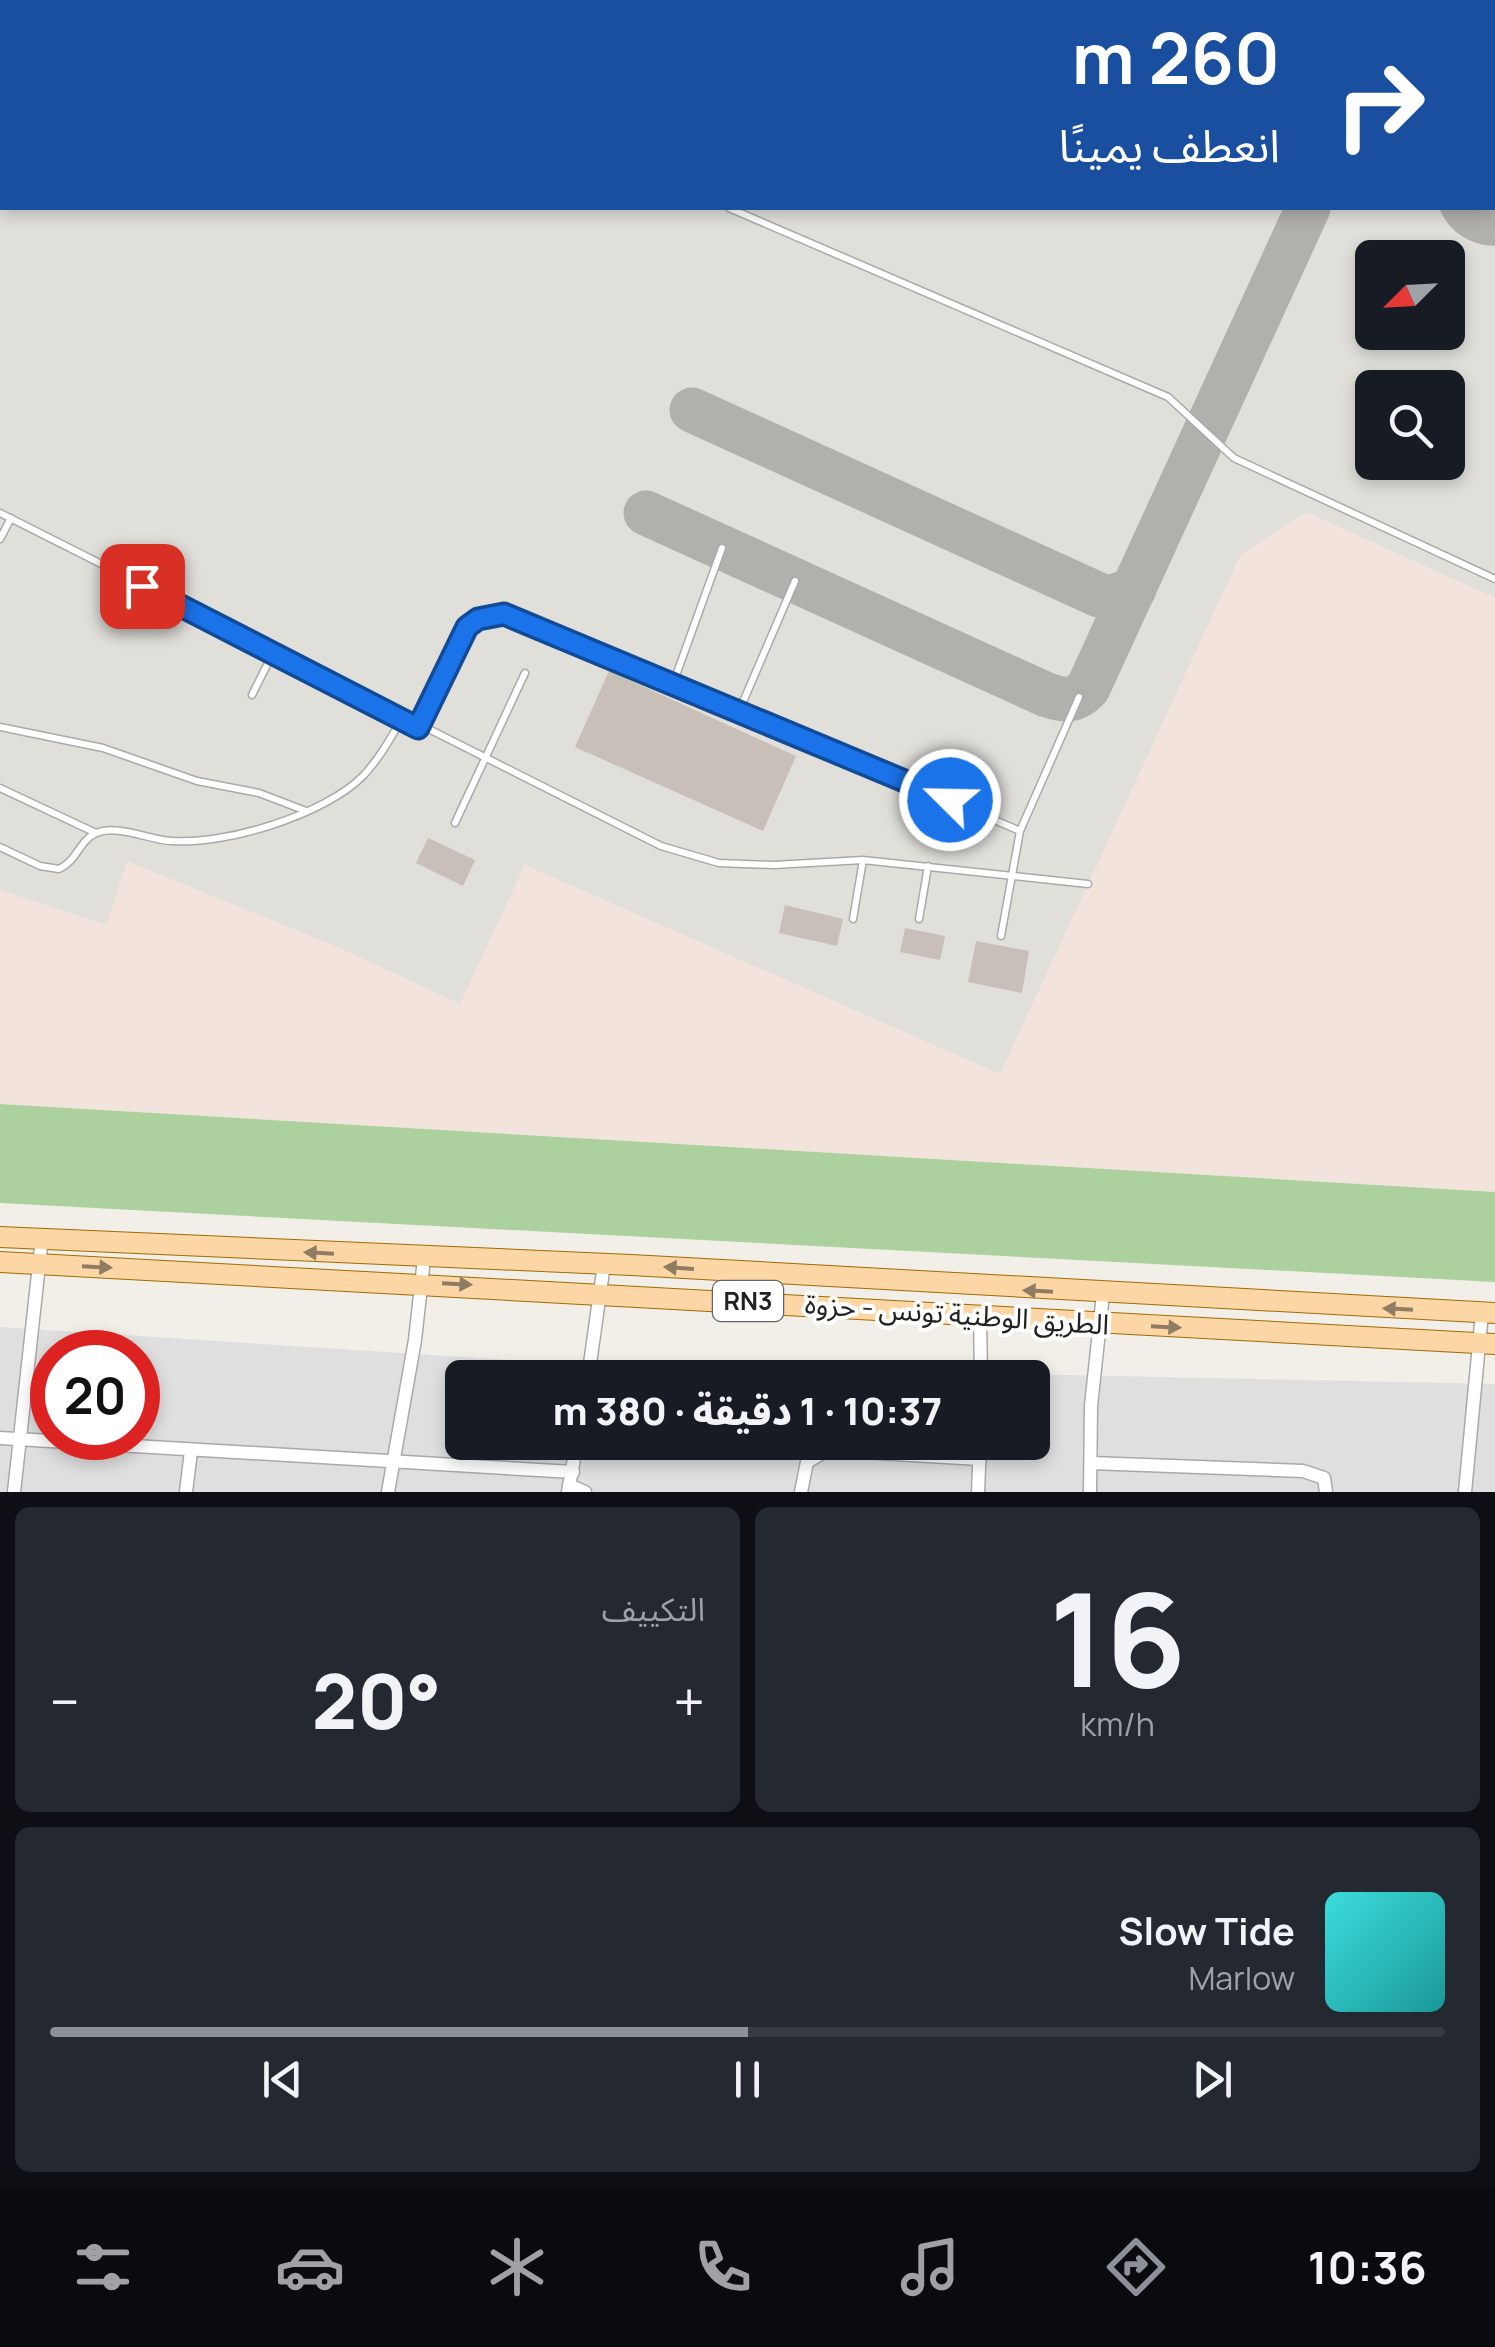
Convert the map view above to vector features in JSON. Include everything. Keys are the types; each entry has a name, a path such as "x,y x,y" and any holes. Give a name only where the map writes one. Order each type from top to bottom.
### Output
{"main road":[{"name":"الطريق الوطنية تونس - حزوة","path":"0,1238 604,1264 1488,1313"},
{"name":"الطريق الوطنية تونس - حزوة","path":"0,1262 1487,1343"}],"street":[{"path":"14,1492 42,1238"},
{"path":"388,1492 424,1259"},
{"path":"591,1360 604,1264"},
{"path":"1090,1492 1103,1294"},
{"path":"1465,1492 1488,1313"},
{"path":"980,1316 981,1360"},
{"path":"0,1438 391,1464 570,1483 585,1492"},
{"path":"186,1492 191,1451"},
{"path":"802,1492 810,1460"},
{"path":"978,1492 980,1460"},
{"path":"1091,1464 1303,1472 1324,1478 1326,1492"}],"lane":[{"path":"734,210 1168,396 1234,458 1495,579"},
{"path":"0,513 632,835 692,856 746,865 863,860 1088,884"},
{"path":"0,539 11,518"},
{"path":"674,681 722,548"},
{"path":"740,709 795,582"},
{"path":"418,728 467,627 490,615 516,617 1020,830"},
{"path":"252,695 273,653"},
{"path":"455,823 525,674"},
{"path":"1001,936 1020,830 1079,697"},
{"path":"0,788 96,833 118,831 170,842 196,842 306,812 362,777 402,719"},
{"path":"0,727 104,748 196,781 259,793 306,812"},
{"path":"0,847 40,866 59,869 96,833"},
{"path":"853,919 863,860"},
{"path":"919,919 928,866"}],"shaded area":[{"path":"0,210 1495,210 1495,598 1306,512 1240,556 1000,1074 525,865 460,1004 340,948 127,861 106,925 0,890"},
{"path":"0,260 1306,512 1495,598 1495,1192 0,1104"},
{"path":"0,1327 46,1330 30,1330 30,1460 160,1460 160,1337 512,1360 445,1360 445,1460 1050,1460 1050,1375 1495,1384 1495,1492 0,1492"}],"green space":[{"path":"0,1104 1495,1192 1495,1282 0,1203"}],"building":[{"path":"609,671 796,756 763,831 575,747"},
{"path":"428,838 475,860 463,886 416,863"},
{"path":"785,905 843,919 837,946 779,933"},
{"path":"905,928 945,936 940,960 900,952"},
{"path":"976,941 1029,951 1022,993 968,982"}],"taxiway":[{"path":"646,513 1047,695 1074,698 1088,688 1307,210"},
{"path":"692,410 1099,595 1111,598 1134,589"}],"route":[{"path":"142,586 418,728 467,627 478,619 504,614 674,681 950,800"}]}
